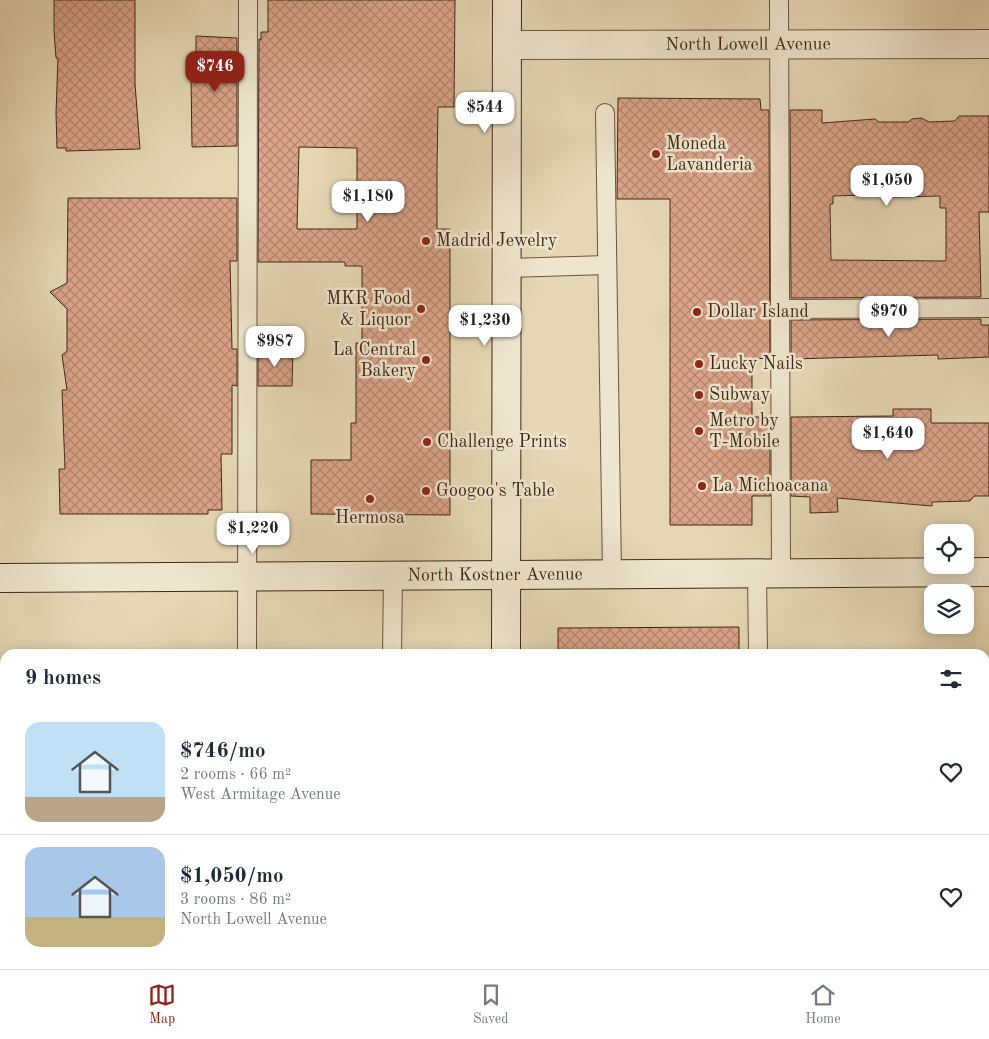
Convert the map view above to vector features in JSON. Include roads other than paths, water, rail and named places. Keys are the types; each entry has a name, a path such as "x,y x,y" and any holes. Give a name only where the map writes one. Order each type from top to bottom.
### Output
{"street":[{"path":"506,649 507,0"},
{"name":"North Lowell Avenue","path":"507,45 989,44"},
{"name":"North Kostner Avenue","path":"0,578 989,572"}],"lane":[{"path":"247,649 248,0"},
{"path":"759,649 769,573 781,310 779,0"},
{"path":"605,113 612,574"},
{"path":"506,268 607,265"},
{"path":"781,310 989,308"},
{"path":"392,576 392,649"}],"place":[{"name":"Moneda Lavanderia","path":"656,154"},
{"name":"Madrid Jewelry","path":"426,241"},
{"name":"MKR Food & Liquor","path":"421,309"},
{"name":"Dollar Island","path":"697,312"},
{"name":"La Central Bakery","path":"426,360"},
{"name":"Lucky Nails","path":"699,364"},
{"name":"Subway","path":"699,395"},
{"name":"Metro by T-Mobile","path":"699,431"},
{"name":"Challenge Prints","path":"427,442"},
{"name":"La Michoacana","path":"702,486"},
{"name":"Googoo's Table","path":"426,491"},
{"name":"Hermosa","path":"370,499"}]}
